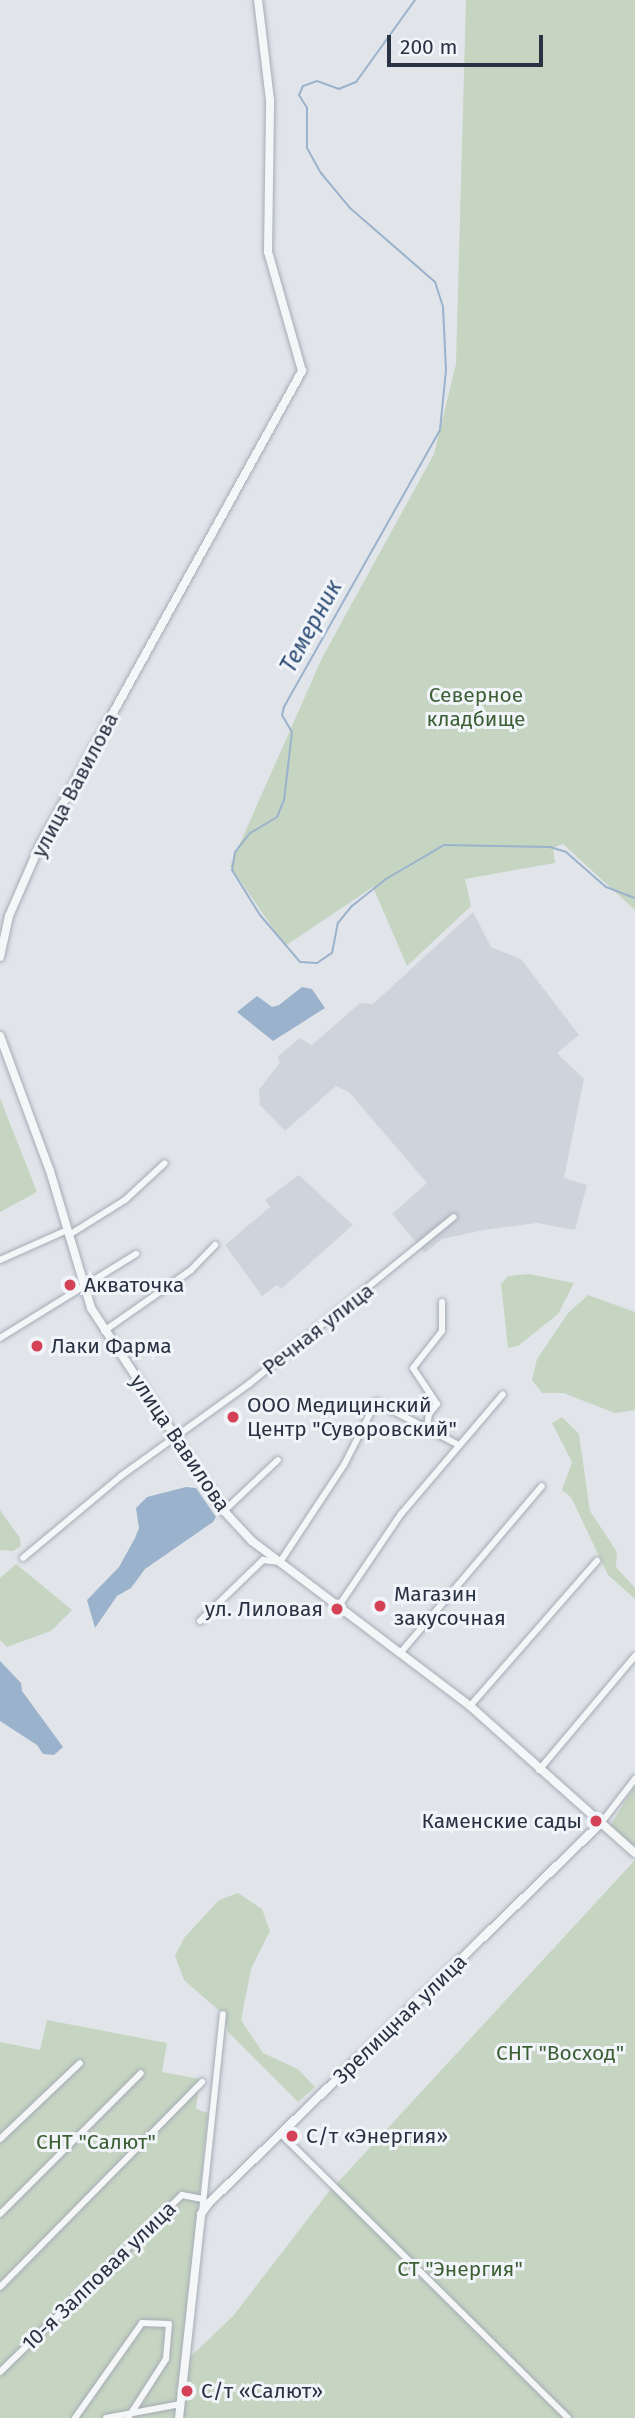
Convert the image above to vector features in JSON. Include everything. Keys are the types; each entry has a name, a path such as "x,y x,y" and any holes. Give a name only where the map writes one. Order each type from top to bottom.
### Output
{"street":[{"name":"улица Вавилова","path":"0,957 9,916 40,845 302,371 268,252 271,100 258,0"},
{"name":"улица Вавилова","path":"0,1036 85,1289 104,1331 179,1436 224,1511 280,1562 340,1604 470,1706 635,1853"},
{"path":"0,1260 68,1233 125,1200 165,1163"},
{"name":"Речная улица","path":"23,1558 121,1475 179,1436 454,1217"},
{"path":"104,1331 191,1270 215,1245"},
{"path":"0,1338 85,1289 136,1254"},
{"path":"427,1428 429,1414 437,1404 413,1368 442,1331 442,1301"},
{"path":"340,1604 401,1514 503,1394"},
{"path":"200,1621 263,1560 280,1562 344,1465 376,1402 459,1445"},
{"path":"224,1511 278,1460"},
{"path":"402,1651 542,1486"},
{"path":"470,1706 597,1561"},
{"path":"539,1770 635,1656"},
{"path":"601,1824 635,1779"},
{"name":"Зрелищная улица","path":"201,2214 218,2192 601,1824"},
{"path":"179,2418 223,2014"},
{"path":"0,2139 80,2063"},
{"path":"0,2214 141,2073"},
{"path":"0,2287 202,2082"},
{"path":"280,2133 568,2418"},
{"name":"10-я Залповая улица","path":"0,2372 182,2195 203,2199"},
{"path":"75,2418 142,2323 169,2324 166,2359 139,2413 128,2418"},
{"path":"106,2418 181,2404"}],"shaded area":[{"path":"473,912 491,947 521,959 579,1035 557,1053 584,1079 564,1178 587,1185 575,1230 537,1223 484,1230 442,1239 425,1253 392,1214 427,1183 349,1092 336,1086 285,1131 260,1105 259,1090 280,1062 277,1057 300,1038 312,1045 360,1003 373,1004"},
{"path":"299,1175 353,1225 281,1289 277,1285 262,1296 225,1245 270,1207 265,1200"}],"green space":[{"name":"Северное кладбище","path":"466,0 635,0 635,910 563,844 553,848 555,863 465,879 471,906 407,966 373,887 285,946 230,866 322,658 434,454 456,364"},
{"path":"0,1098 37,1192 0,1212"},
{"path":"529,1274 574,1283 558,1314 518,1346 508,1348 501,1284 508,1276"},
{"path":"588,1295 635,1312 635,1410 615,1413 563,1393 542,1393 532,1380 537,1359 568,1313"},
{"path":"562,1417 579,1434 590,1511 617,1552 616,1567 635,1588 635,1599 608,1575 571,1497 562,1490 572,1462 552,1423"},
{"path":"0,1510 20,1538 21,1546 13,1551 0,1550"},
{"path":"16,1564 72,1610 51,1631 7,1647 0,1640 0,1578"},
{"path":"635,1785 635,1852 610,1826"},
{"name":"СТ \"Энергия\"","path":"635,1860 635,2418 181,2418 189,2358 233,2316 327,2194"},
{"path":"238,1893 262,1909 270,1931 251,1969 241,2020 263,2053 298,2069 315,2087 298,2102 228,2032 223,2014 184,1980 175,1956 184,1938 219,1900"},
{"name":"СНТ \"Салют\"","path":"47,2020 167,2043 162,2072 200,2079 196,2109 208,2113 177,2418 0,2418 0,2042 40,2050"}],"water":[{"path":"302,987 312,989 325,1008 273,1041 237,1012 257,996 272,1007 279,1005"},
{"path":"186,1487 196,1488 216,1517 213,1522 145,1569 131,1588 117,1596 95,1628 87,1600 119,1567 135,1538 139,1528 136,1508 147,1497"},
{"path":"0,1661 21,1683 22,1691 63,1747 54,1755 43,1754 37,1745 0,1721"}],"waterway":[{"name":"Темерник","path":"415,0 356,82 339,89 317,81 303,86 299,95 307,108 307,148 321,173 350,208 435,282 443,307 446,370 440,430 284,707 282,715 292,732 284,800 277,817 250,833 235,852 232,870 260,915 300,962 317,963 332,953 338,923 352,906 386,879 444,845 550,847 566,852 606,887 635,898"}],"place":[{"name":"Акваточка","path":"70,1285"},
{"name":"Лаки Фарма","path":"37,1346"},
{"name":"ООО Медицинский Центр \"Суворовский\"","path":"233,1417"},
{"name":"Магазин закусочная","path":"380,1606"},
{"name":"ул. Лиловая","path":"337,1609"},
{"name":"Каменские сады","path":"596,1821"},
{"name":"С/т «Энергия»","path":"292,2136"},
{"name":"С/т «Салют»","path":"187,2391"}],"park label":[{"name":"СНТ \"Восход\"","path":"560,2053"}]}
